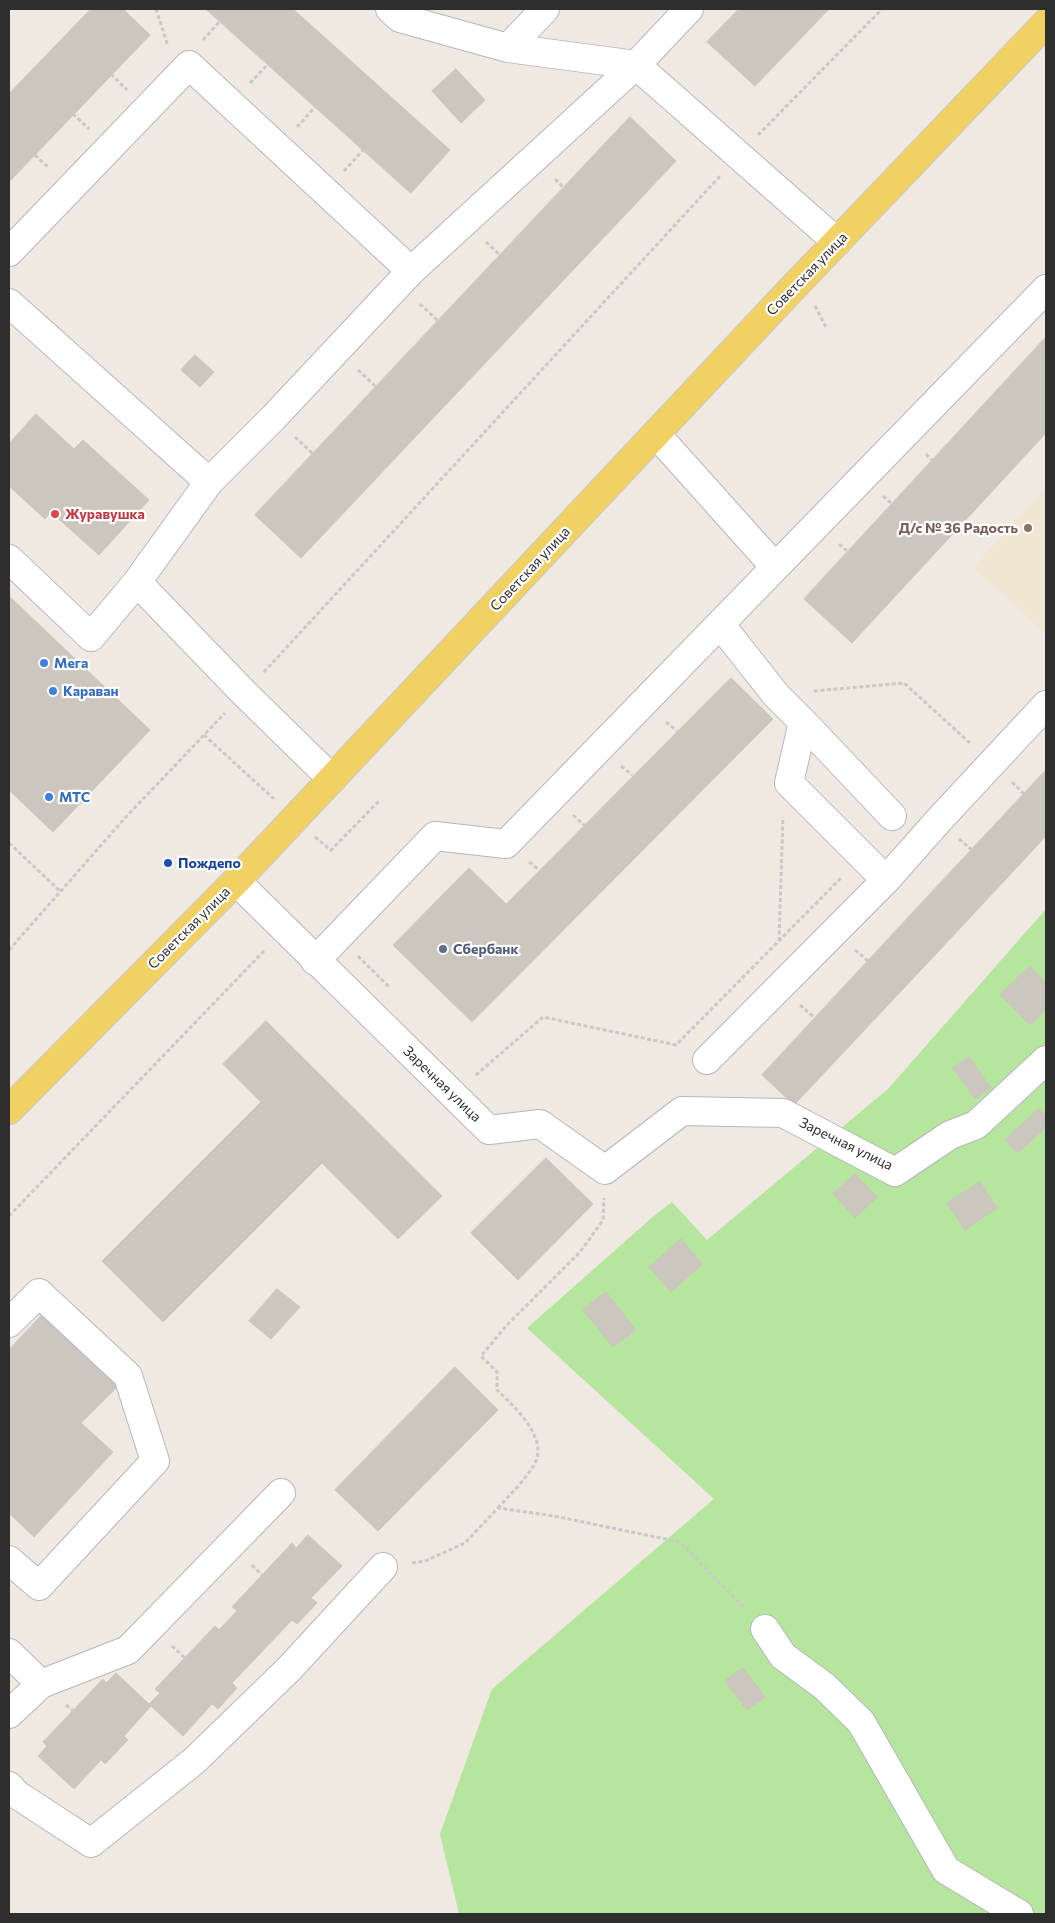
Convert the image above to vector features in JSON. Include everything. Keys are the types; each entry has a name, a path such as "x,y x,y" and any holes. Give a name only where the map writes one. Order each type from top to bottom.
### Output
{"main road":[{"name":"Советская улица","path":"9,1110 236,881 800,281 1046,23"}],"lane":[{"path":"390,9 400,18 508,48 636,65 837,242"},
{"path":"508,48 545,9"},
{"path":"9,558 91,637 137,582 209,482 274,417 411,271 636,65 689,9"},
{"path":"9,252 189,65 411,271"},
{"path":"315,961 435,836 506,844 1046,289"},
{"path":"9,303 209,482"},
{"path":"656,434 775,567"},
{"path":"137,582 244,693 332,779"},
{"path":"720,624 776,695 892,816"},
{"path":"707,1060 886,880 1046,705"},
{"path":"803,722 790,783 886,880"},
{"name":"Заречная улица","path":"236,881 315,961 489,1130 540,1124 605,1170 682,1111 783,1113 895,1172 950,1135 976,1125 1046,1060"},
{"path":"9,1323 38,1293 128,1376 155,1461 39,1586 9,1560"},
{"path":"9,1714 41,1684 128,1650 281,1492"},
{"path":"9,1786 16,1794 91,1844 194,1761 289,1670 383,1567"},
{"path":"765,1629 783,1656 824,1686 861,1722 946,1870 1019,1914"},
{"path":"9,1653 41,1684"}],"path":[{"path":"156,9 168,46 189,65"},
{"path":"9,950 125,818 244,693 738,156 882,9"},
{"path":"800,281 826,327"},
{"path":"776,695 904,682 973,745"},
{"path":"778,941 784,792 790,783"},
{"path":"9,843 60,891"},
{"path":"470,1069 477,1076 543,1017 676,1045 862,856"},
{"path":"9,1216 284,929"},
{"path":"338,936 394,992"},
{"path":"383,1567 425,1561 465,1543 522,1481 536,1458 536,1440 517,1408 497,1390 497,1372 481,1356 507,1325 580,1252 603,1220 605,1170"},
{"path":"498,1508 554,1516 680,1542 765,1629"}],"shaded area":[{"name":"Д/с № 36 Радость","path":"1046,487 1046,634 973,568"}],"green space":[{"path":"1046,909 1046,1914 459,1914 440,1834 492,1689 714,1499 527,1328 672,1202 707,1240 888,1089"}],"building":[{"path":"91,9 123,9 150,35 9,182 9,94"},
{"path":"206,9 293,9 450,150 411,193"},
{"path":"739,9 829,9 755,86 707,42"},
{"path":"456,69 485,100 461,123 432,91"},
{"path":"630,117 676,161 301,558 255,515"},
{"path":"1046,337 1046,433 852,643 804,599"},
{"path":"195,355 214,372 200,387 181,370"},
{"path":"36,414 74,449 83,440 149,500 99,555 51,512 45,519 9,486 9,444"},
{"name":"Мега","path":"9,596 150,730 53,832 9,790"},
{"path":"731,678 773,719 472,1022 393,945 469,868 506,904"},
{"path":"1046,770 1046,836 951,938 918,907"},
{"path":"918,907 951,938 794,1105 762,1075"},
{"path":"1030,966 1046,983 1046,1009 1030,1025 1000,995"},
{"path":"266,1021 442,1196 398,1239 322,1163 163,1322 102,1261 261,1102 223,1064"},
{"path":"969,1057 991,1088 975,1099 953,1068"},
{"path":"1039,1109 1046,1116 1046,1127 1018,1153 1005,1140"},
{"path":"546,1158 593,1204 518,1280 471,1233"},
{"path":"855,1174 877,1197 855,1218 833,1194"},
{"path":"980,1182 997,1208 965,1230 947,1203"},
{"path":"681,1239 702,1264 671,1292 649,1267"},
{"path":"277,1289 300,1307 271,1339 249,1321"},
{"path":"606,1292 636,1330 613,1347 583,1310"},
{"path":"42,1315 118,1386 81,1423 113,1452 34,1537 9,1513 9,1350"},
{"path":"455,1367 498,1410 378,1531 335,1490"},
{"path":"308,1535 342,1566 311,1598 317,1603 297,1624 292,1620 232,1683 237,1688 218,1709 212,1704 183,1736 151,1706 124,1736 128,1740 105,1764 101,1760 74,1789 38,1756 47,1746 43,1742 103,1679 106,1683 116,1673 149,1704 160,1693 155,1689 215,1626 219,1630 237,1611 232,1607 292,1543 296,1548"},
{"path":"743,1668 765,1697 747,1710 725,1681"}],"place":[{"name":"Журавушка","path":"55,514"},
{"name":"Д/с № 36 Радость","path":"1028,528"},
{"name":"Мега","path":"44,663"},
{"name":"Караван","path":"53,691"},
{"name":"МТС","path":"49,797"},
{"name":"Пождепо","path":"168,863"},
{"name":"Сбербанк","path":"443,949"}]}
